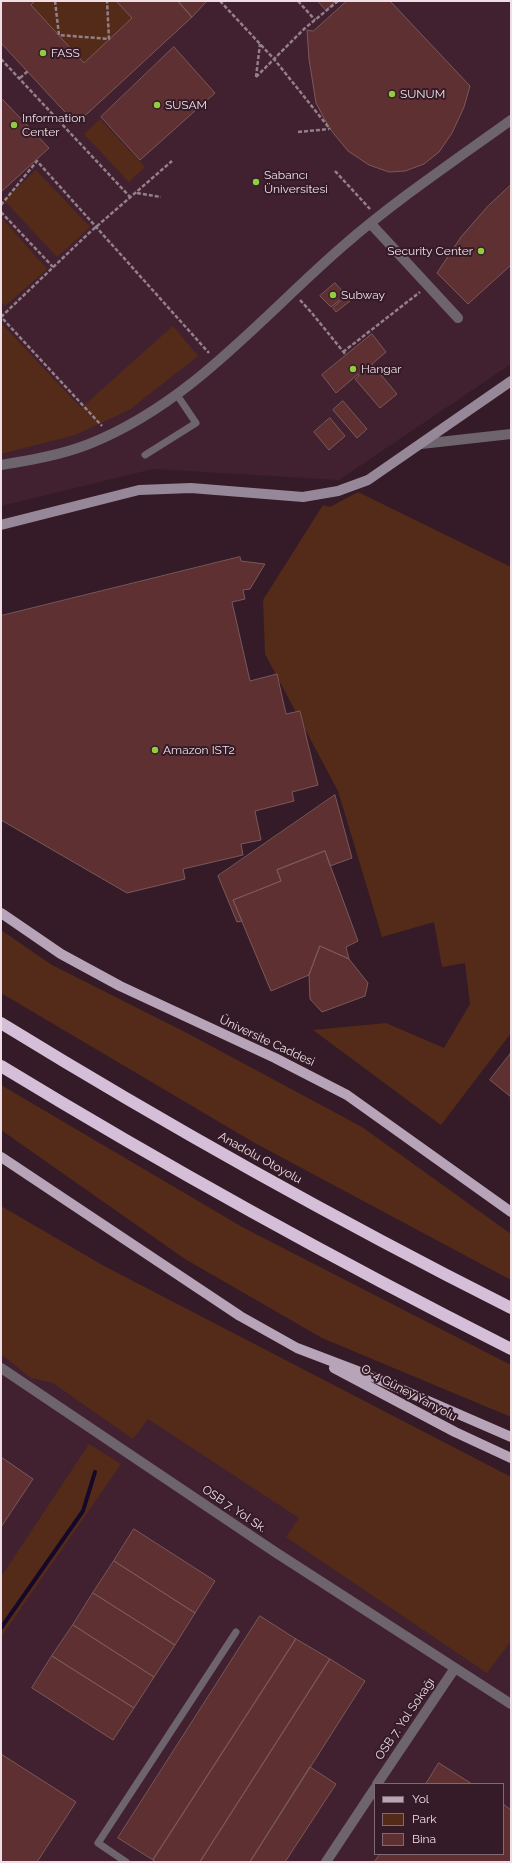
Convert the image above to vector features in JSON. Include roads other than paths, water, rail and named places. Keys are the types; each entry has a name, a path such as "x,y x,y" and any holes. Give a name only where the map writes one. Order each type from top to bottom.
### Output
{"highway":[{"name":"Anadolu Otoyolu","path":"1,1023 61,1060 318,1206 511,1308"},
{"path":"1,1066 66,1105 278,1226 400,1293 511,1349"}],"main road":[{"name":"Üniversite Caddesi","path":"1,913 61,954 120,986 275,1058 347,1095 511,1212"},
{"path":"1,1157 240,1316 296,1348 373,1377 511,1437"},
{"name":"O-4 Güney Yanyolu","path":"296,1348 455,1432 511,1458"}],"street":[{"path":"1,465 39,459 89,444 133,422 176,395 218,362 343,246 414,189 511,120"},
{"path":"374,221 458,318"},
{"path":"1,525 140,490 191,488 303,497 338,491 368,480 511,381"},
{"path":"421,444 511,434"},
{"name":"OSB 7. Yol Sk.","path":"1,1368 275,1552 511,1704"},
{"name":"OSB 7. Yol Sokağı","path":"378,1783 455,1668"},
{"path":"326,1862 374,1790"}],"lane":[{"path":"145,455 196,423 176,395"},
{"path":"126,1862 98,1843 236,1632"}],"waterway":[{"path":"1,1628 83,1511 95,1472"}],"place":[{"name":"FASS","path":"43,53"},
{"name":"SUNUM","path":"392,94"},
{"name":"SUSAM","path":"157,105"},
{"name":"Information Center","path":"14,125"},
{"name":"Sabancı Üniversitesi","path":"256,182"},
{"name":"Security Center","path":"481,251"},
{"name":"Subway","path":"333,295"},
{"name":"Hangar","path":"353,369"},
{"name":"Amazon IST2","path":"155,750"}]}
